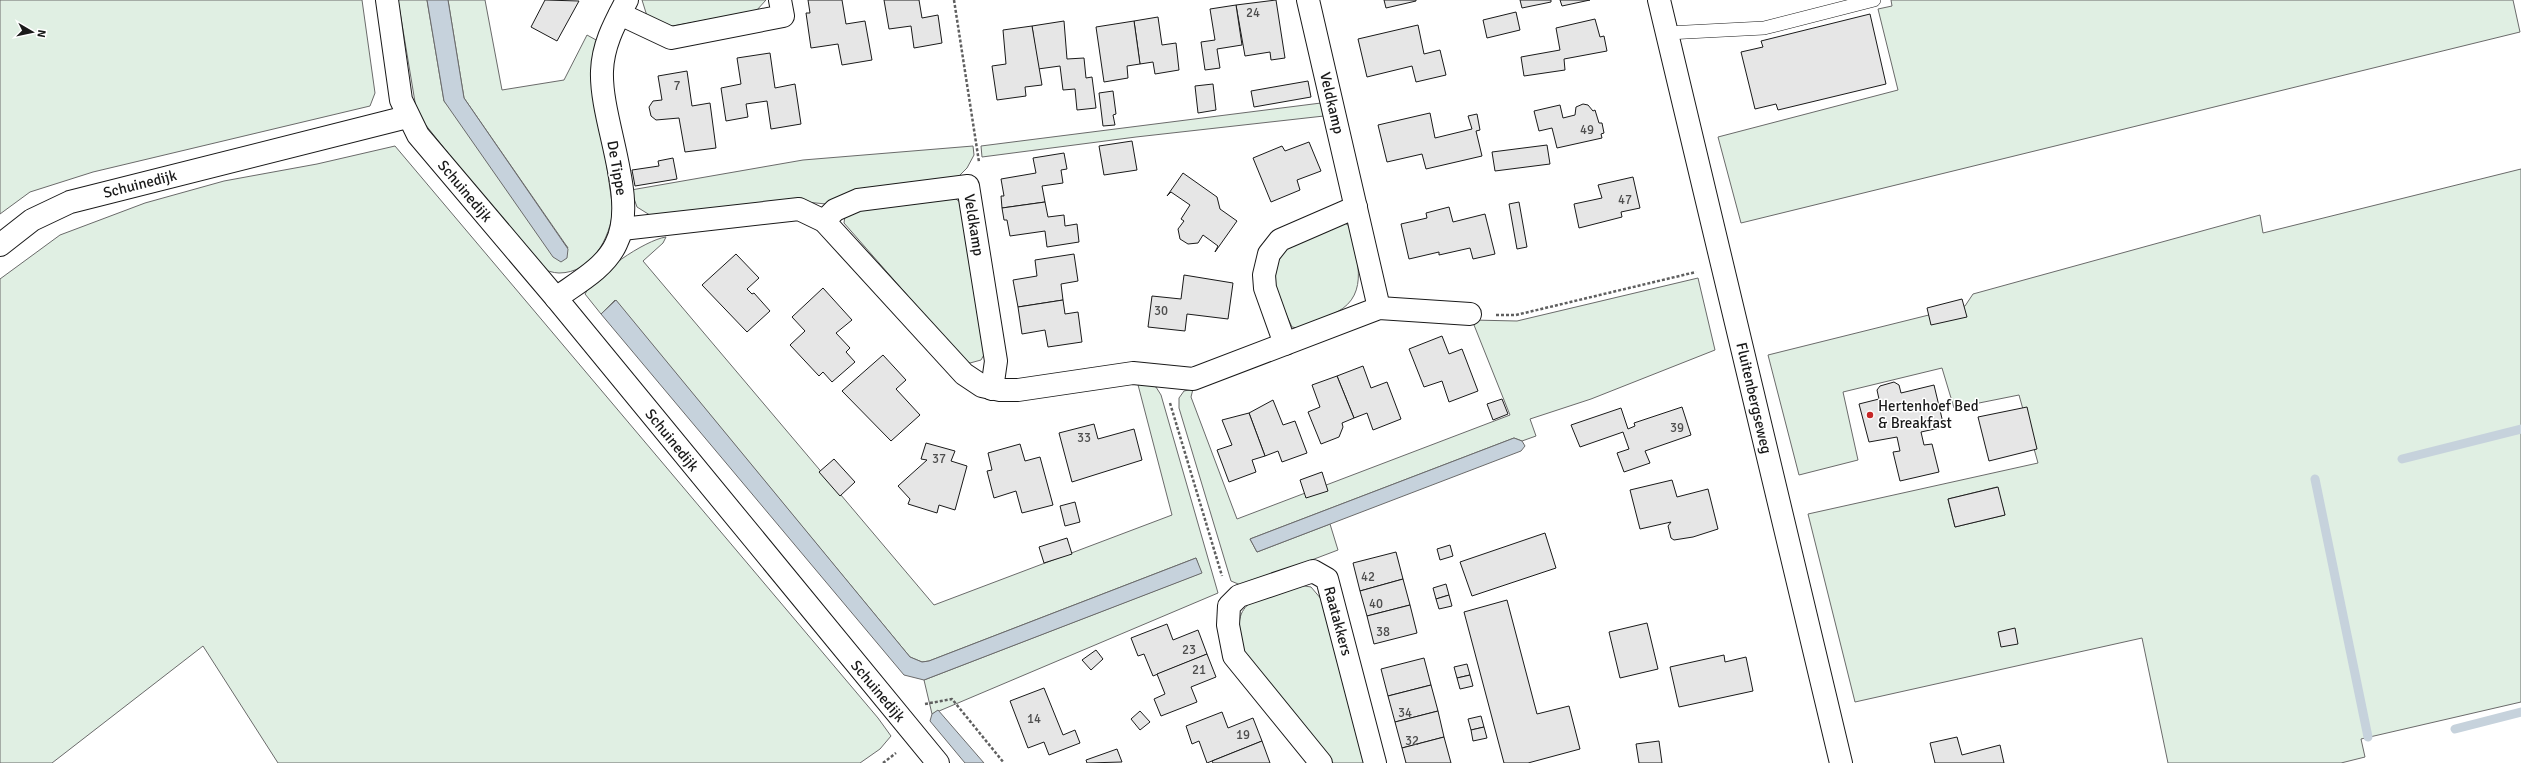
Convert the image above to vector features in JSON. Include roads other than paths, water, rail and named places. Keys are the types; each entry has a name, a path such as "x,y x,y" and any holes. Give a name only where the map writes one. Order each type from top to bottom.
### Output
{"street":[{"name":"Schuinedijk","path":"387,0 402,100 418,135 556,298 938,763"},
{"name":"De Tippe","path":"556,298 600,265 616,244 622,229 623,202 602,72 606,42 624,7 671,38 783,16 780,0"},
{"name":"Veldkamp","path":"1308,0 1379,308"},
{"name":"Fluitenbergseweg","path":"1659,0 1841,763"},
{"name":"Schuinedijk","path":"0,245 32,220 70,202 408,116"},
{"name":"Veldkamp","path":"824,221 835,210 858,200 968,186 996,361 992,390"},
{"path":"1285,344 1265,288 1264,275 1269,254 1280,240 1356,207"},
{"path":"622,229 799,209 824,221 964,374 974,382 992,390 1018,390 1133,373 1193,379 1379,308 1470,314"},
{"name":"Raatakkers","path":"1321,763 1234,656 1228,624 1229,606 1239,596 1313,571 1327,580 1375,763"}],"lane":[{"path":"1667,33 1764,28 1874,0"}],"waterway":[{"path":"2402,459 2521,429"},
{"path":"2315,479 2368,737"},
{"path":"2455,729 2521,712"}],"place":[{"name":"Hertenhoef Bed & Breakfast","path":"1870,415"}]}
